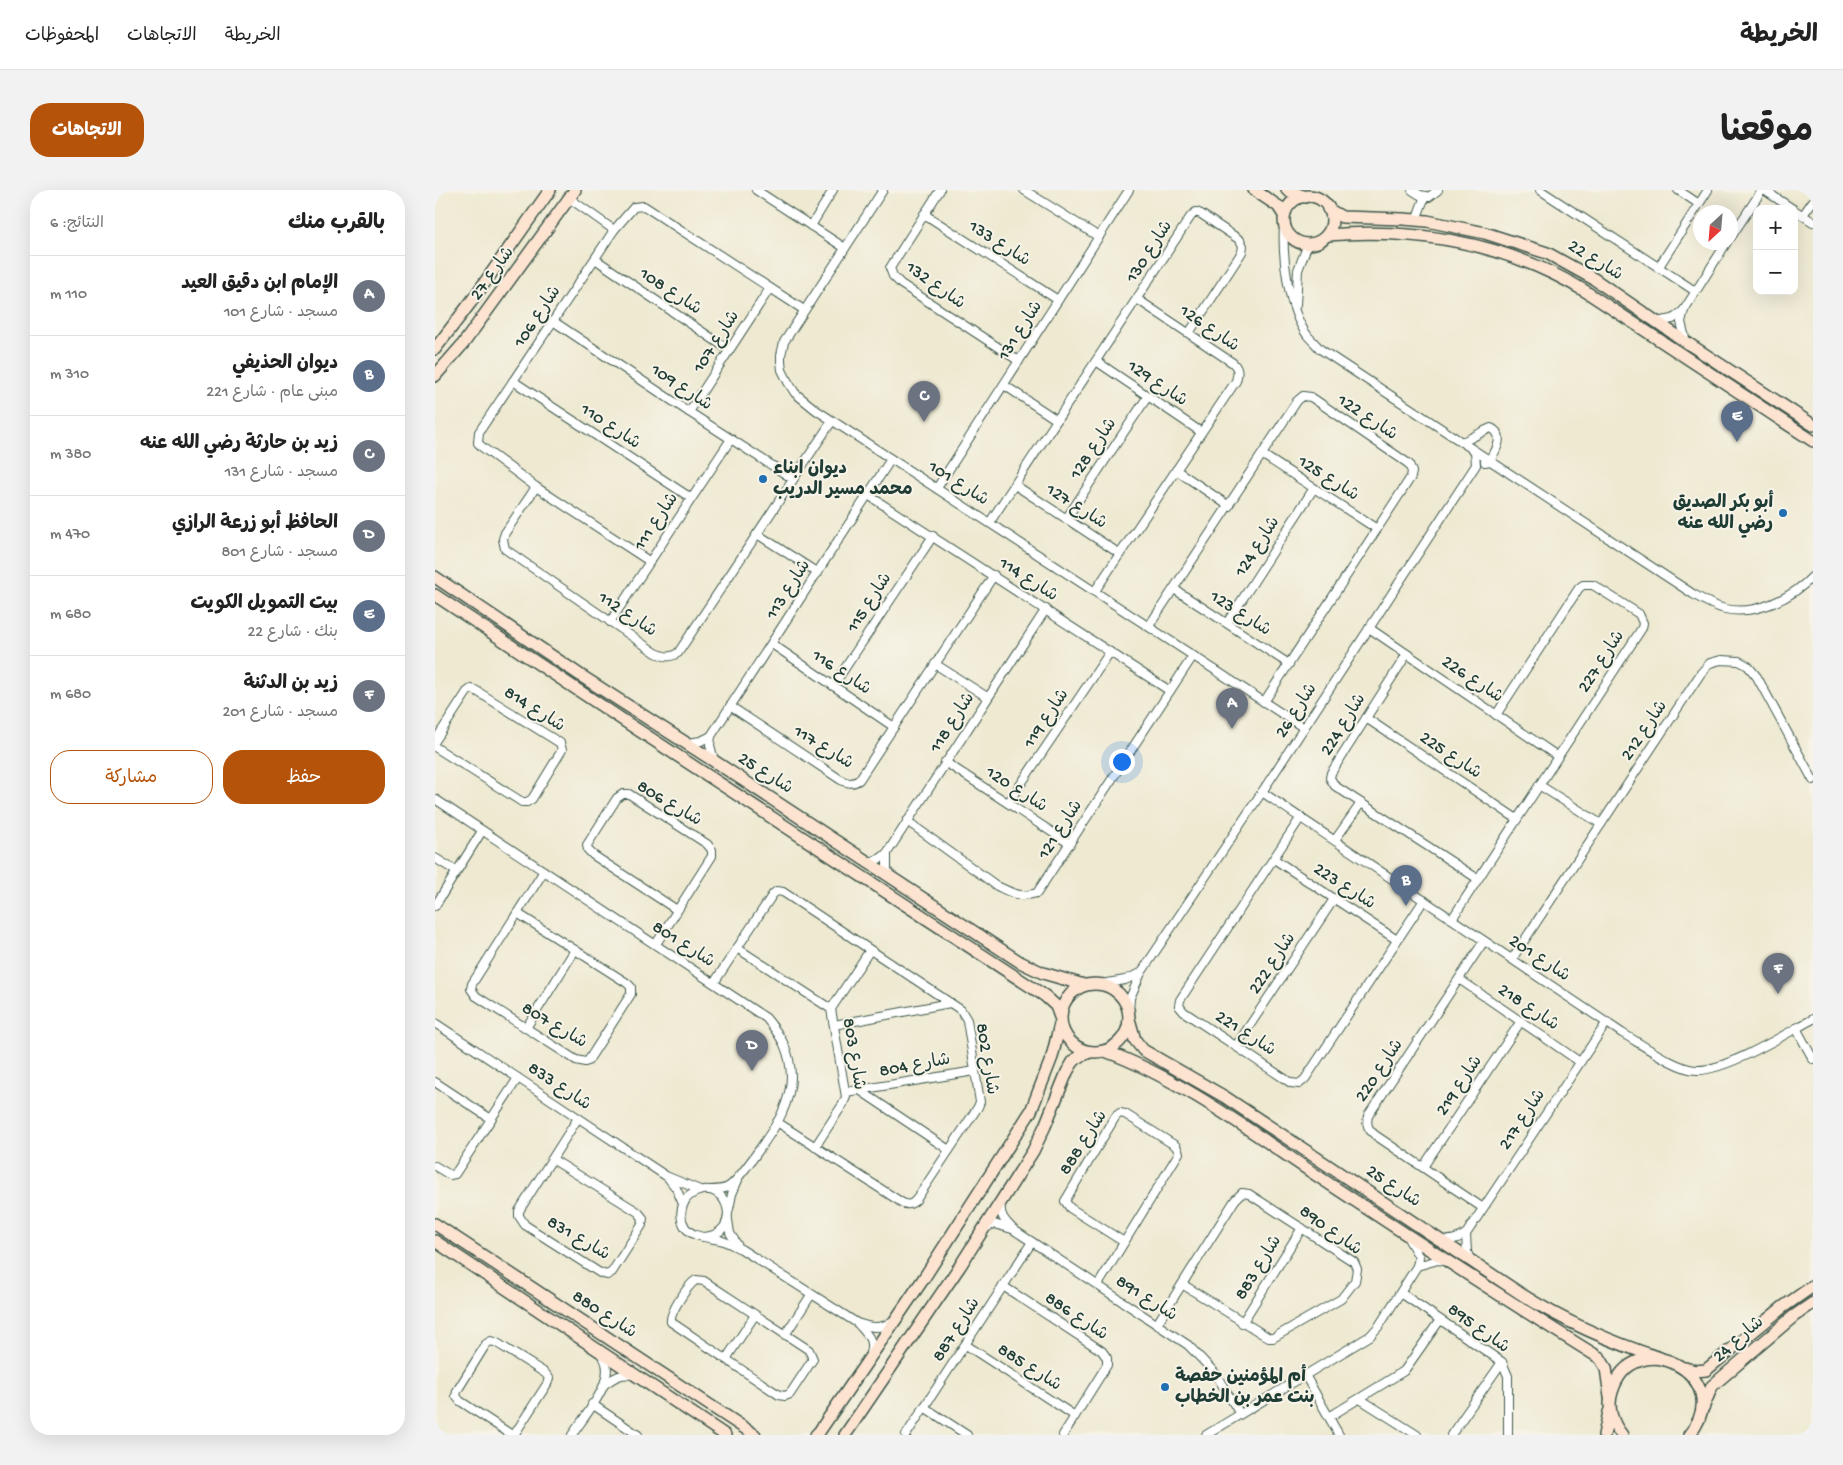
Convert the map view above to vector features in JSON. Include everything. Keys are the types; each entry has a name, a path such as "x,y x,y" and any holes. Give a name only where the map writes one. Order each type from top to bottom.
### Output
{"street":[{"name":"شارع 27","path":"435,349 471,302 550,190"},
{"path":"757,190 845,248"},
{"path":"811,226 833,190"},
{"name":"شارع 101","path":"883,190 784,342 781,355 783,370 795,393 832,421 1304,728"},
{"name":"شارع 132","path":"940,190 890,268 893,276 901,284 1019,361"},
{"path":"1024,190 1099,237"},
{"name":"شارع 131","path":"937,488 1129,190"},
{"path":"1254,190 1273,202 1284,220 1289,235 1297,242 1308,244 1319,242 1327,236 1332,226 1332,215 1319,199 1305,197 1287,190"},
{"path":"1412,190 1429,197 1438,190"},
{"path":"1540,190 1695,291"},
{"path":"1678,190 1699,204"},
{"path":"1658,268 1708,190"},
{"path":"1738,227 1763,190 1787,205"},
{"name":"شارع 27","path":"435,376 463,344 572,194"},
{"path":"572,194 614,230"},
{"path":"1416,220 1425,196"},
{"path":"1305,197 1297,198 1289,205 1284,220 1283,246 1287,277 1296,312 1306,334 1320,349 1712,605 1743,611 1759,608 1784,597 1813,576"},
{"path":"1803,215 1813,200"},
{"name":"شارع 106","path":"649,561 536,487 478,443 479,432 614,230 634,207 644,206 804,310"},
{"name":"شارع 22","path":"1328,209 1342,217 1416,220 1485,233 1547,253 1587,275 1813,425"},
{"path":"1798,212 1813,222"},
{"name":"شارع 130","path":"990,522 1193,213 1201,214 1242,243 1242,252 1189,333"},
{"name":"شارع 133","path":"924,214 1058,300"},
{"name":"شارع 22","path":"1327,236 1396,233 1426,236 1485,248 1541,268 1566,279 1585,291 1813,441"},
{"path":"1296,312 1298,270 1308,244"},
{"path":"1686,342 1681,322 1684,310 1722,250"},
{"name":"شارع 108","path":"595,259 729,350"},
{"name":"شارع 107","path":"689,412 770,288"},
{"name":"شارع 126","path":"1095,591 1236,381 1238,370 1233,363 1137,299"},
{"path":"1657,322 1673,319 1684,310"},
{"name":"شارع 109","path":"553,321 793,479"},
{"name":"شارع 129","path":"1096,361 1201,432"},
{"name":"شارع 110","path":"513,381 691,498"},
{"path":"1004,385 1057,420"},
{"name":"شارع 128","path":"1066,519 1148,396"},
{"name":"شارع 122","path":"1149,626 1300,398 1303,396 1311,398 1409,464 1411,477 1264,702"},
{"name":"شارع 112","path":"536,487 505,533 503,539 505,549 656,653 666,657 678,653 832,421"},
{"path":"1461,442 1473,438 1488,428 1493,428 1498,433 1499,440 1490,461"},
{"name":"شارع 111","path":"610,622 731,439"},
{"path":"1475,451 1476,465 1490,461"},
{"name":"شارع 125","path":"1263,455 1377,529"},
{"name":"شارع 113","path":"711,736 891,459"},
{"name":"شارع 26","path":"1129,1015 1130,998 1141,973 1476,465"},
{"path":"1176,470 1229,506"},
{"name":"شارع 127","path":"1015,485 1120,554"},
{"name":"شارع 124","path":"1227,623 1314,488"},
{"name":"شارع 114","path":"869,495 1170,691"},
{"path":"757,534 818,573"},
{"name":"شارع 115","path":"833,686 933,536"},
{"name":"شارع 117","path":"730,706 841,780 850,783 859,780 994,575"},
{"name":"شارع 25","path":"435,577 631,708 1020,962 1043,973 1084,985"},
{"name":"شارع 227","path":"1452,919 1642,628 1643,623 1639,614 1593,585 1583,585 1579,588 1496,715"},
{"name":"شارع 123","path":"1174,589 1289,664"},
{"name":"شارع 25","path":"435,595 622,720 1045,996 1056,1006 1060,1020"},
{"name":"شارع 118","path":"887,854 987,697 1046,609"},
{"name":"شارع 226","path":"1369,628 1557,756"},
{"name":"شارع 116","path":"772,644 894,727"},
{"name":"شارع 119","path":"1008,803 1110,652"},
{"name":"شارع 224","path":"1407,654 1331,773 1330,778 1335,786 1478,879"},
{"name":"شارع 121","path":"907,821 997,886 1025,897 1037,893 1193,656"},
{"name":"شارع 212","path":"1512,959 1701,673 1710,663 1721,660 1739,661 1748,666 1757,677 1813,780"},
{"path":"935,664 987,697"},
{"name":"شارع 814","path":"435,741 467,692 471,689 560,743 562,750 532,799 522,802 435,747"},
{"path":"622,720 625,711 631,708"},
{"name":"شارع 225","path":"1366,718 1517,819"},
{"path":"686,744 701,741 711,736"},
{"path":"711,736 710,745 713,761"},
{"name":"شارع 120","path":"945,762 1070,844"},
{"path":"1539,785 1601,824"},
{"name":"شارع 201","path":"1262,792 1484,941 1666,1059 1697,1071 1726,1065 1813,1018"},
{"name":"شارع 806","path":"655,944 677,910 711,856 712,850 707,844 629,794 623,794 617,798 587,845 588,850 593,856 677,910"},
{"name":"شارع 801","path":"435,799 767,1018 781,1037 789,1057 791,1078 789,1095 782,1113 741,1174 732,1184 725,1188 709,1190"},
{"path":"1335,840 1361,803"},
{"name":"شارع 221","path":"1301,817 1179,1003 1184,1012 1291,1083 1299,1084 1424,900"},
{"path":"435,906 481,831"},
{"path":"867,862 887,854"},
{"path":"887,854 887,869 891,878"},
{"path":"435,858 456,871"},
{"name":"شارع 223","path":"1274,859 1397,940"},
{"name":"شارع 807","path":"517,913 631,987 631,994 588,1061 576,1060 476,996 471,989 472,984 517,913 544,871"},
{"name":"شارع 802","path":"714,983 773,894 783,892 961,1010 967,1020 979,1102 916,1200 909,1205 901,1202 777,1122"},
{"name":"شارع 222","path":"1236,1046 1334,899"},
{"name":"شارع 220","path":"1483,1208 1370,1131 1366,1122 1368,1116 1484,941"},
{"name":"شارع 803","path":"737,948 831,1009 847,1092 843,1104 815,1147"},
{"path":"526,1028 575,950"},
{"path":"831,1009 870,950"},
{"path":"816,1435 898,1316 1031,1111 1052,1057 1062,1006 1067,997 1074,990 1084,985 1125,980 1141,973"},
{"name":"شارع 218","path":"1459,979 1580,1062"},
{"path":"845,1435 1033,1151 1073,1062 1090,1052 1105,1051 1117,1044 1126,1033 1129,1015 1125,1002 1119,993 1111,987 1101,984"},
{"path":"834,1025 950,1003"},
{"name":"شارع 25","path":"1129,1015 1132,1034 1138,1046 1143,1050 1225,1097 1555,1315 1597,1335 1660,1358"},
{"path":"1060,1020 1066,1037 1077,1047 1090,1052"},
{"name":"شارع 219","path":"1423,1167 1521,1021"},
{"name":"شارع 833","path":"435,1022 666,1176 699,1190"},
{"name":"شارع 217","path":"1466,1234 1607,1022"},
{"path":"1796,1028 1813,1059"},
{"name":"شارع 25","path":"1105,1051 1127,1059 1191,1094 1600,1358 1606,1368 1610,1402"},
{"name":"شارع 804","path":"847,1092 975,1071"},
{"path":"435,1166 450,1176 455,1174 518,1078"},
{"path":"435,1082 491,1119"},
{"name":"شارع 804","path":"861,1091 949,1150"},
{"name":"شارع 888","path":"1098,1285 1178,1155 1179,1150 1176,1146 1125,1114 1120,1113 1116,1116 1065,1201 1070,1208 1124,1242"},
{"name":"شارع 831","path":"553,1159 638,1212 643,1218 642,1225 612,1272 607,1275 599,1272 521,1221 519,1211 578,1118"},
{"path":"1239,1124 1249,1125 1303,1161 1309,1159 1310,1153"},
{"name":"شارع 801","path":"728,1216 732,1194 741,1174"},
{"name":"شارع 833","path":"666,1176 677,1188 683,1204"},
{"path":"741,1249 730,1233 723,1198 709,1190 699,1190 687,1198 683,1204 681,1216 685,1226 693,1234 723,1241 741,1249 857,1323 869,1327 882,1327 898,1316"},
{"name":"شارع 890","path":"1157,1324 1182,1284 1239,1194 1249,1194 1353,1262 1358,1272 1355,1281 1341,1299 1273,1338 1265,1338 1182,1284"},
{"name":"شارع 891","path":"1002,1197 1000,1210 1004,1220 1014,1230 1188,1345 1215,1373 1240,1414"},
{"path":"703,1237 719,1232 723,1228 728,1216"},
{"path":"1206,1435 1370,1336 1379,1326 1417,1266 1419,1257 1413,1245 1400,1230 1403,1221 1441,1240 1450,1240 1466,1234 1467,1252 1471,1260"},
{"name":"شارع 880","path":"435,1224 755,1435"},
{"name":"شارع 891","path":"983,1229 994,1224 1014,1230"},
{"name":"شارع 883","path":"1242,1323 1301,1228"},
{"path":"435,1234 461,1249 465,1249 465,1244"},
{"name":"شارع 880","path":"435,1241 725,1435"},
{"name":"شارع 887","path":"906,1435 1032,1242"},
{"path":"1417,1266 1438,1260 1455,1265"},
{"path":"487,1275 487,1271 491,1269 536,1297 551,1301"},
{"path":"696,1280 704,1281 755,1315 809,1350 813,1356 811,1363 787,1396 779,1395 671,1322 671,1314 691,1284 696,1280"},
{"name":"شارع 886","path":"1003,1286 1102,1351 1107,1358 1107,1365 1063,1435"},
{"name":"شارع 24","path":"1660,1358 1672,1361 1695,1372 1706,1370 1783,1307 1813,1286"},
{"name":"شارع 895","path":"1401,1293 1502,1362 1508,1376 1508,1435"},
{"path":"785,1334 811,1295"},
{"name":"شارع 24","path":"1689,1435 1695,1428 1712,1386 1794,1316 1813,1303"},
{"path":"726,1359 755,1315"},
{"path":"1329,1417 1404,1371 1440,1320"},
{"path":"857,1323 870,1336 872,1346 868,1359"},
{"path":"491,1342 497,1343 545,1373 549,1378 547,1384 513,1435 459,1401 456,1396 457,1391 486,1344 491,1342"},
{"name":"شارع 885","path":"966,1345 1075,1416"},
{"path":"596,1348 606,1359 608,1366 605,1384"},
{"path":"1604,1435 1614,1384 1622,1372 1633,1364 1646,1359 1660,1358"},
{"path":"1451,1435 1502,1362"},
{"path":"1683,1367 1693,1376 1699,1388 1702,1401 1701,1414"},
{"path":"572,1435 605,1384 623,1374 643,1379"},
{"path":"1305,1376 1339,1435"},
{"path":"1360,1399 1417,1435"},
{"path":"1610,1402 1613,1421 1622,1435"},
{"path":"592,1404 633,1433"},
{"path":"924,1407 967,1435"}],"place":[{"name":"زيد بن حارثة رضي الله عنه","path":"924,422"},
{"name":"بيت التمويل الكويت","path":"1737,442"},
{"name":"ديوان ابناء محمد مسير الدريب","path":"763,479"},
{"name":"أبو بكر الصديق رضي الله عنه","path":"1783,513"},
{"name":"الإمام ابن دقيق العيد","path":"1232,729"},
{"name":"ديوان الحذيفي","path":"1406,906"},
{"name":"زيد بن الدثنة","path":"1778,994"},
{"name":"الحافظ أبو زرعة الرازي","path":"752,1071"},
{"name":"أم المؤمنين حفصة بنت عمر بن الخطاب","path":"1165,1387"}]}
